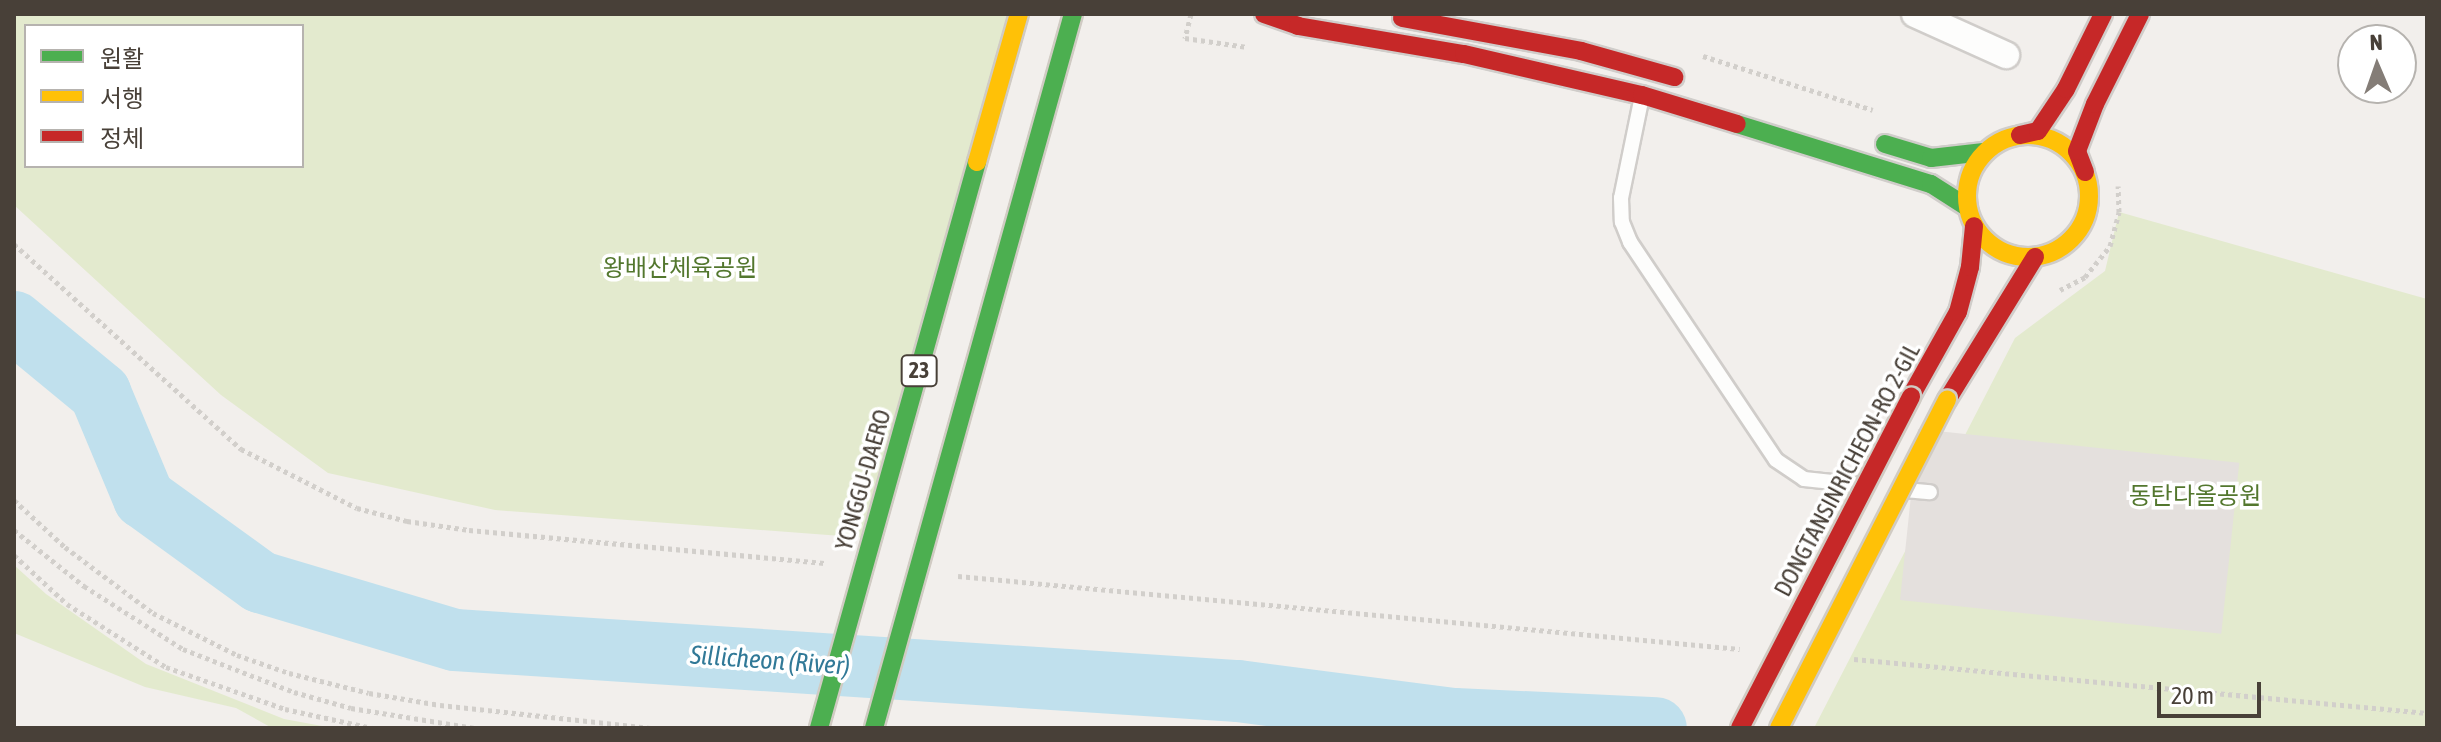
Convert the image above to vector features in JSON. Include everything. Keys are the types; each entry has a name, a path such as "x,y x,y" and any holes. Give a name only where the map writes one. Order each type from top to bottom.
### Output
{"main road":[{"name":"YONGGU-DAERO","path":"819,728 1019,14"},
{"name":"23","path":"874,728 1073,14"},
{"path":"1264,14 1298,26 1464,54 1642,95 1931,184 1967,207"},
{"path":"1378,14 1470,28 1581,51 1699,84"},
{"path":"2103,14 2066,89 2038,131 2001,141 1984,152 1972,168 1967,187 1967,207 1974,226 1987,242 2004,253 2035,257 2064,247 2079,232 2088,213 2090,192 2077,151 2095,104 2140,14"},
{"path":"2020,135 2040,136 2059,143 2075,155 2085,172"},
{"path":"1865,137 1931,158 1984,152"},
{"name":"DONGTANSINRICHEON-RO 2-GIL","path":"1740,728 1911,396 1958,312 1970,267 1974,226"},
{"path":"1779,728 1947,400 2035,257"}],"street":[{"path":"1930,16 2006,55"}],"lane":[{"path":"1642,95 1621,198 1622,222 1630,242 1776,460 1804,479 1930,492"}],"path":[{"path":"1185,38 1191,14"},
{"path":"1699,55 1887,114"},
{"path":"2053,293 2085,277 2110,246 2119,212 2116,177"},
{"path":"14,244 241,449 357,508 407,521 469,530 835,564"},
{"path":"14,500 65,547 153,613 237,655 289,673 412,700 653,728"},
{"path":"14,530 84,586 183,649 294,692 351,708 474,728"},
{"path":"14,555 67,604 166,667 285,709 372,728"},
{"path":"947,575 1742,649"},
{"path":"1838,658 2427,713"}],"green space":[{"name":"왕배산체육공원","path":"14,14 1007,14 881,539 495,510 328,473 221,395 14,205"},
{"name":"동탄다올공원","path":"2119,212 2427,299 2427,728 1814,728 2015,338 2105,271"},
{"path":"14,565 46,594 146,664 284,719 333,728 272,728 236,708 145,687 14,633"}],"shaded area":[{"path":"1918,429 2239,463 2221,634 1900,600"}],"waterway":[{"name":"Sillicheon (River)","path":"14,322 100,393 144,498 260,582 455,640 1238,691 1455,719 1656,728"}],"traffic: fast":[{"path":"874,728 1073,14"},
{"path":"1737,124 1931,184 1967,207"},
{"path":"1885,144 1931,158 1984,152"},
{"path":"819,728 977,162"}],"traffic: slow":[{"path":"977,162 1019,14"},
{"path":"2028,135 2051,139 2071,153 2085,173 2089,196 2085,219 2071,239 2051,253 2028,257 2005,253 1985,239 1971,219 1967,196 1971,173 1985,153 2005,139 2028,135"},
{"path":"1779,728 1947,400"}],"traffic: jam":[{"path":"1264,14 1298,26 1464,54 1642,95 1737,124"},
{"path":"2020,135 2038,131 2066,89 2103,14"},
{"path":"2085,172 2077,151 2095,104 2140,14"},
{"path":"1402,18 1581,51 1674,77"},
{"path":"1911,396 1958,312 1970,267 1974,226"},
{"path":"1947,400 2035,257"},
{"path":"1740,728 1911,396"}]}
